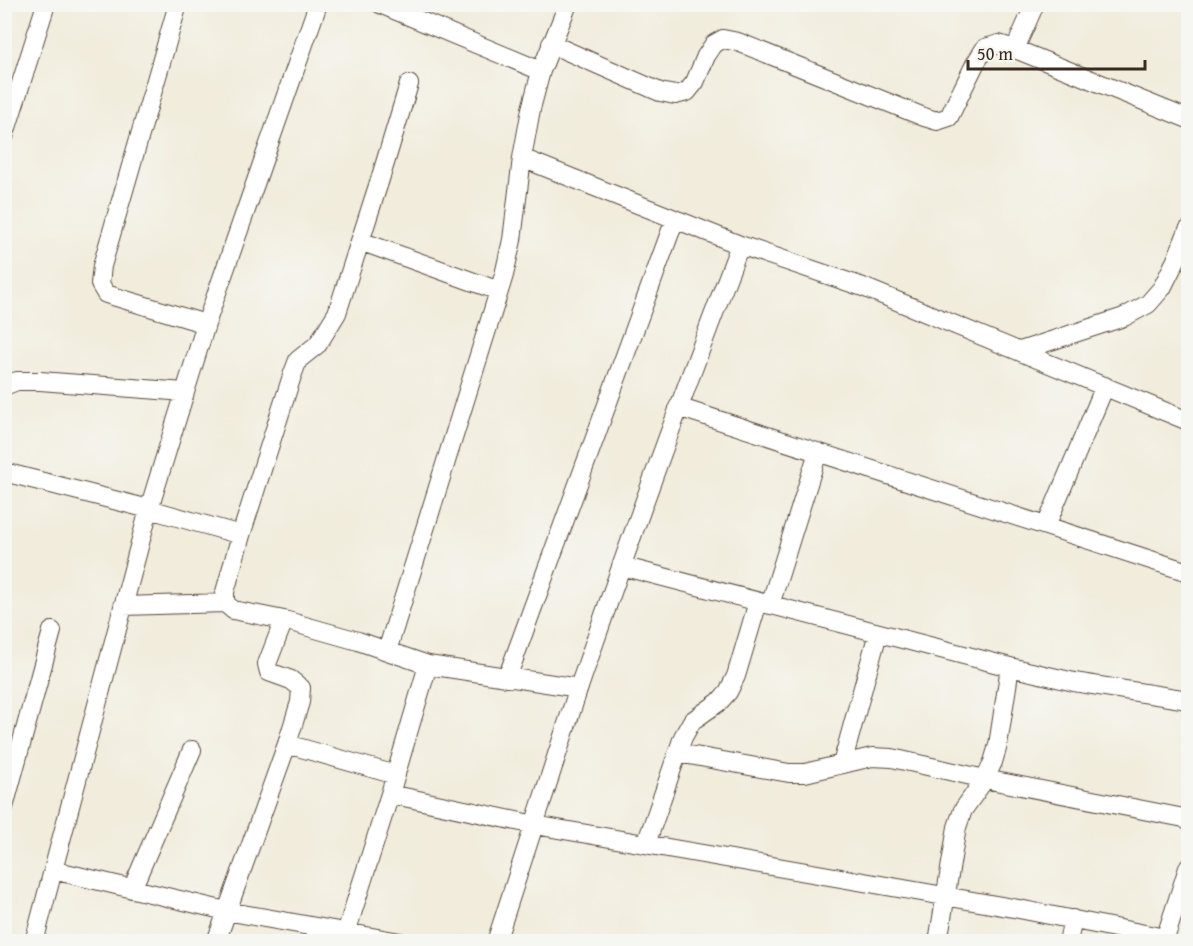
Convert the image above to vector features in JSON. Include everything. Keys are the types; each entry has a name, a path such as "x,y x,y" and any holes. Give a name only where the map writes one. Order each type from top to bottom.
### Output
{"street":[{"path":"4,137 46,4"},
{"path":"178,4 102,266 100,284 106,294 206,324"},
{"path":"34,942 149,509 206,324 318,4"},
{"path":"380,4 541,71"},
{"path":"387,651 499,291 512,240 522,158 531,109 541,71 568,4"},
{"path":"1015,49 1035,4"},
{"path":"551,44 660,92 675,95 687,92 695,82 714,44 723,39 738,42 924,117 937,120 949,117 985,48 999,44 1188,119"},
{"path":"225,603 225,592 241,535 295,368 298,360 318,344 337,314 408,84"},
{"path":"522,158 740,245 863,287 1188,421"},
{"path":"507,678 675,219"},
{"path":"1020,351 1124,317 1148,304 1162,288 1188,230"},
{"path":"360,242 499,291"},
{"path":"496,942 621,566 678,407 740,245"},
{"path":"4,386 17,381 40,381 185,392"},
{"path":"1046,526 1105,386"},
{"path":"678,407 1188,572"},
{"path":"646,844 683,736 692,721 728,692 736,676 818,452"},
{"path":"4,472 241,535"},
{"path":"621,566 1074,682 1188,700"},
{"path":"123,606 225,603 233,610 284,620 358,641 428,665 579,688"},
{"path":"216,942 300,702 301,688 291,680 269,672 267,664 284,620"},
{"path":"4,807 51,631"},
{"path":"842,764 878,633"},
{"path":"344,937 396,775 428,665"},
{"path":"938,942 957,827 963,810 986,779 993,762 998,745 1010,666"},
{"path":"287,744 396,775"},
{"path":"132,889 192,750"},
{"path":"678,753 789,773 805,773 872,757 892,758 1184,818 1188,821"},
{"path":"390,794 534,825 1073,919 1164,940 1188,868"},
{"path":"53,870 344,937 399,942"},
{"path":"1068,942 1073,919"}]}
